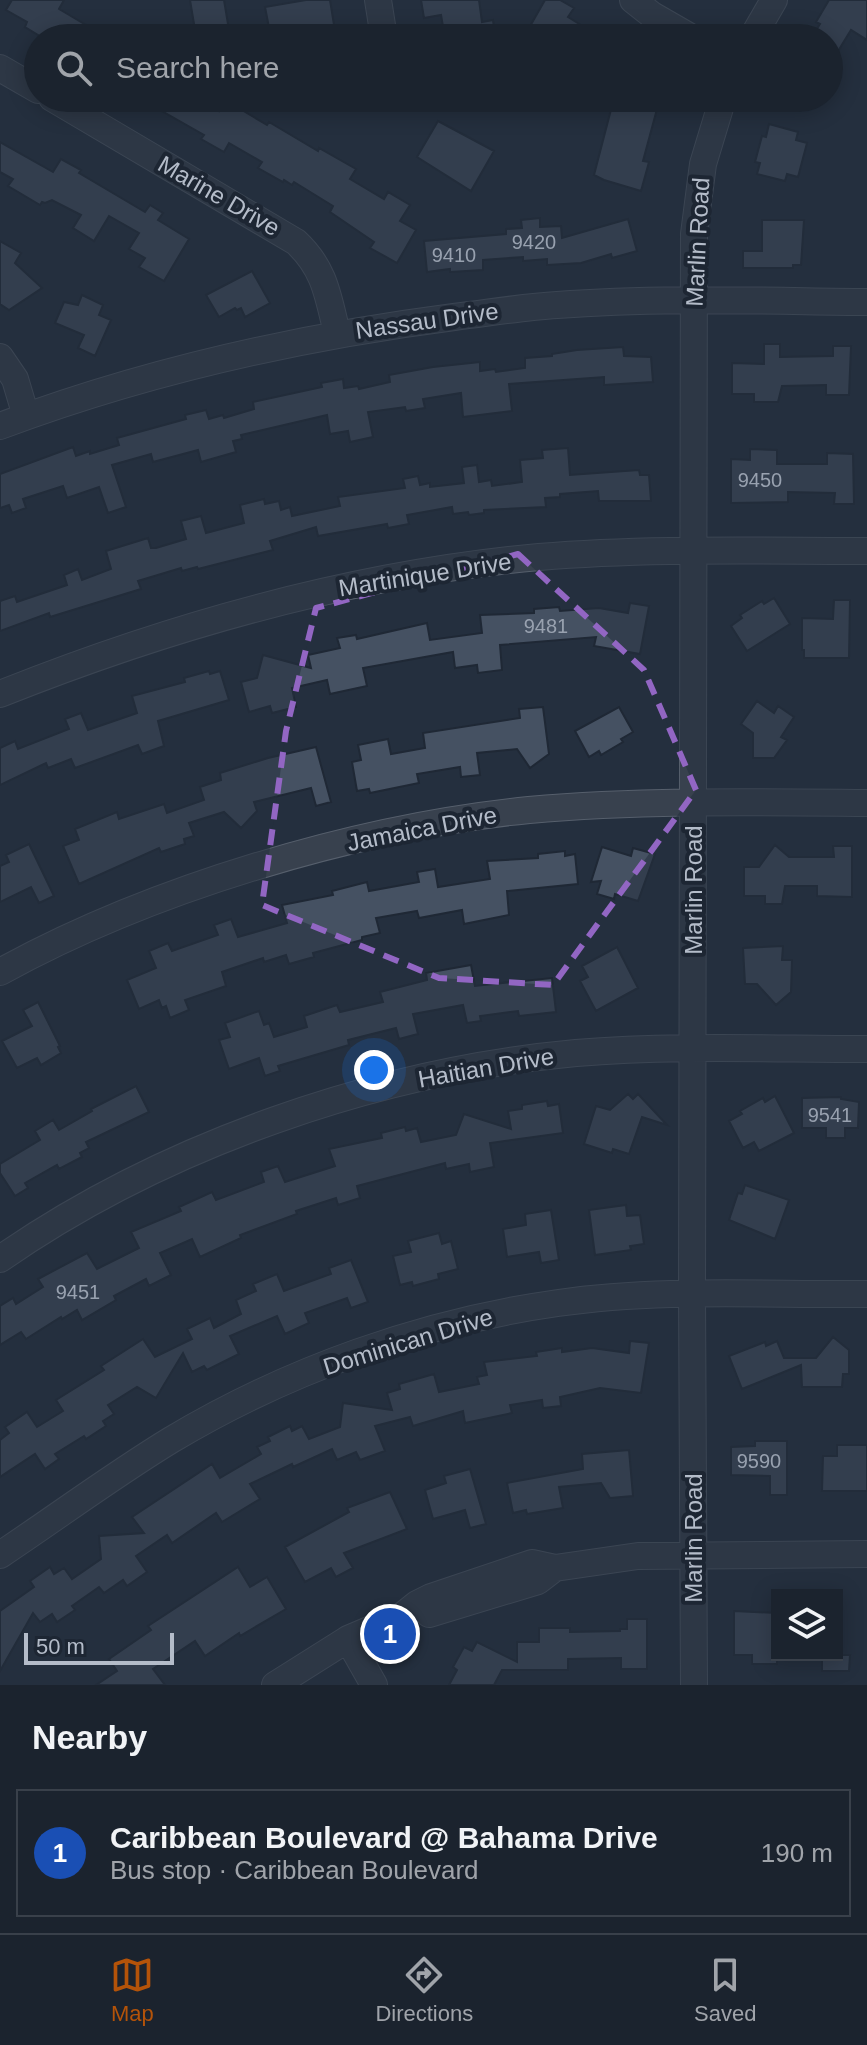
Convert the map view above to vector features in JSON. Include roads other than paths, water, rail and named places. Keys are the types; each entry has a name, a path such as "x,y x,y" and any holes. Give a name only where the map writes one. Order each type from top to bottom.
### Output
{"street":[{"path":"378,0 382,24"},
{"path":"633,0 668,24"},
{"path":"760,24 774,0"},
{"path":"0,68 24,82"},
{"name":"Marine Drive","path":"76,112 296,242 311,255 319,269 337,333"},
{"name":"Marlin Road","path":"694,1685 694,234 706,155 719,112"},
{"name":"Nassau Drive","path":"0,426 160,373 337,333 556,305 867,302"},
{"path":"0,357 15,379 26,416"},
{"name":"Martinique Drive","path":"0,694 159,635 225,615 417,573 541,557 867,551"},
{"name":"Jamaica Drive","path":"0,972 134,910 321,849 393,833 512,812 609,805 867,803"},
{"name":"Haitian Drive","path":"0,1259 105,1197 186,1156 264,1125 360,1094 475,1068 553,1056 694,1049 867,1049"},
{"name":"Dominican Drive","path":"0,1555 173,1439 257,1395 344,1358 437,1329 557,1303 627,1296 867,1294"},
{"path":"275,1685 348,1639 402,1616 422,1616 538,1581 555,1568 638,1556 867,1554"},
{"path":"348,1639 374,1685"}],"place":[{"name":"Caribbean Boulevard @ Bahama Drive","path":"390,1634"}]}
